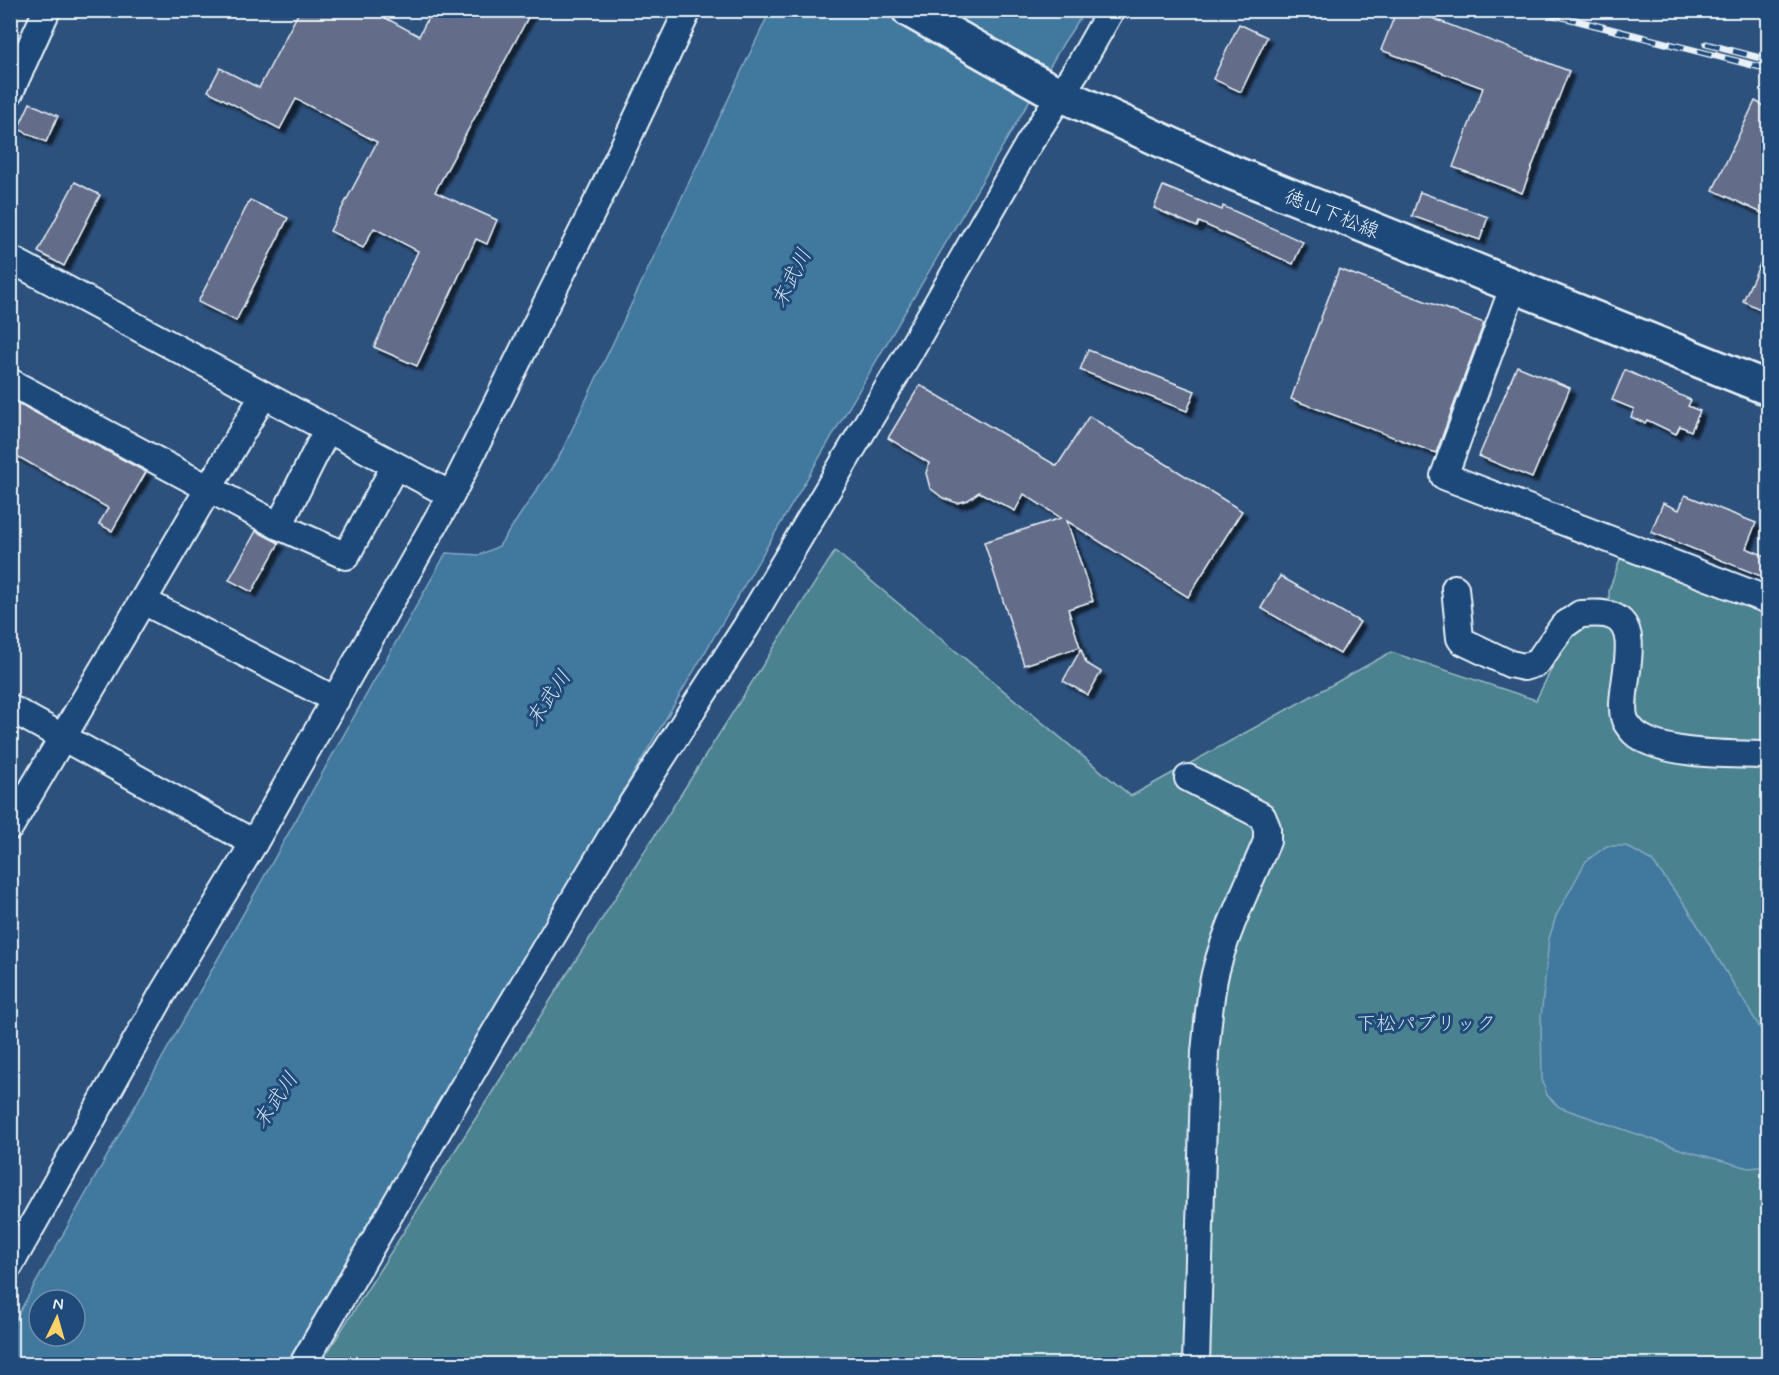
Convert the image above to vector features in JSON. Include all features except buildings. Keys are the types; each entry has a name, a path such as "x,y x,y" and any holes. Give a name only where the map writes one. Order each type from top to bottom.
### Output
{"main road":[{"name":"徳山下松線","path":"909,10 1051,90 1231,172 1768,388"}],"street":[{"path":"10,92 47,10"},
{"path":"10,1265 164,993 336,700 451,495 604,188 688,10"},
{"path":"303,1365 491,1039 613,834 746,627 907,356 1028,145 1051,90 1111,10"},
{"path":"10,259 451,495"},
{"path":"1514,285 1444,476 1768,600"},
{"path":"10,382 279,526 346,556 395,466"},
{"path":"10,827 263,396"},
{"path":"279,526 327,430"},
{"path":"1455,588 1462,641 1510,664 1524,667 1536,663 1563,626 1580,614 1613,616 1622,623 1628,638 1625,720 1635,733 1646,740 1672,748 1715,754 1768,755"},
{"path":"143,601 336,700"},
{"path":"10,708 254,843"},
{"path":"1188,778 1262,816 1268,828 1267,841 1215,974 1210,1006 1205,1064 1196,1365"}],"green space":[{"name":"下松パブリック","path":"835,551 1131,796 1391,652 1536,700 1574,624 1610,617 1609,590 1623,551 1768,609 1768,1364 320,1364"}],"water":[{"name":"末武川","path":"770,11 1085,11 1064,42 286,1364 11,1364 11,1327 27,1299 27,1348 87,1348 87,1288 33,1288 446,553 480,555 499,546 559,457"},
{"path":"1607,846 1626,846 1652,861 1686,906 1768,1041 1768,1166 1749,1168 1683,1150 1559,1107 1547,1095 1542,1079 1541,1018 1549,939 1556,916 1586,861"}],"railway":[{"path":"1535,10 1768,69"},
{"path":"1706,44 1768,60"}]}
